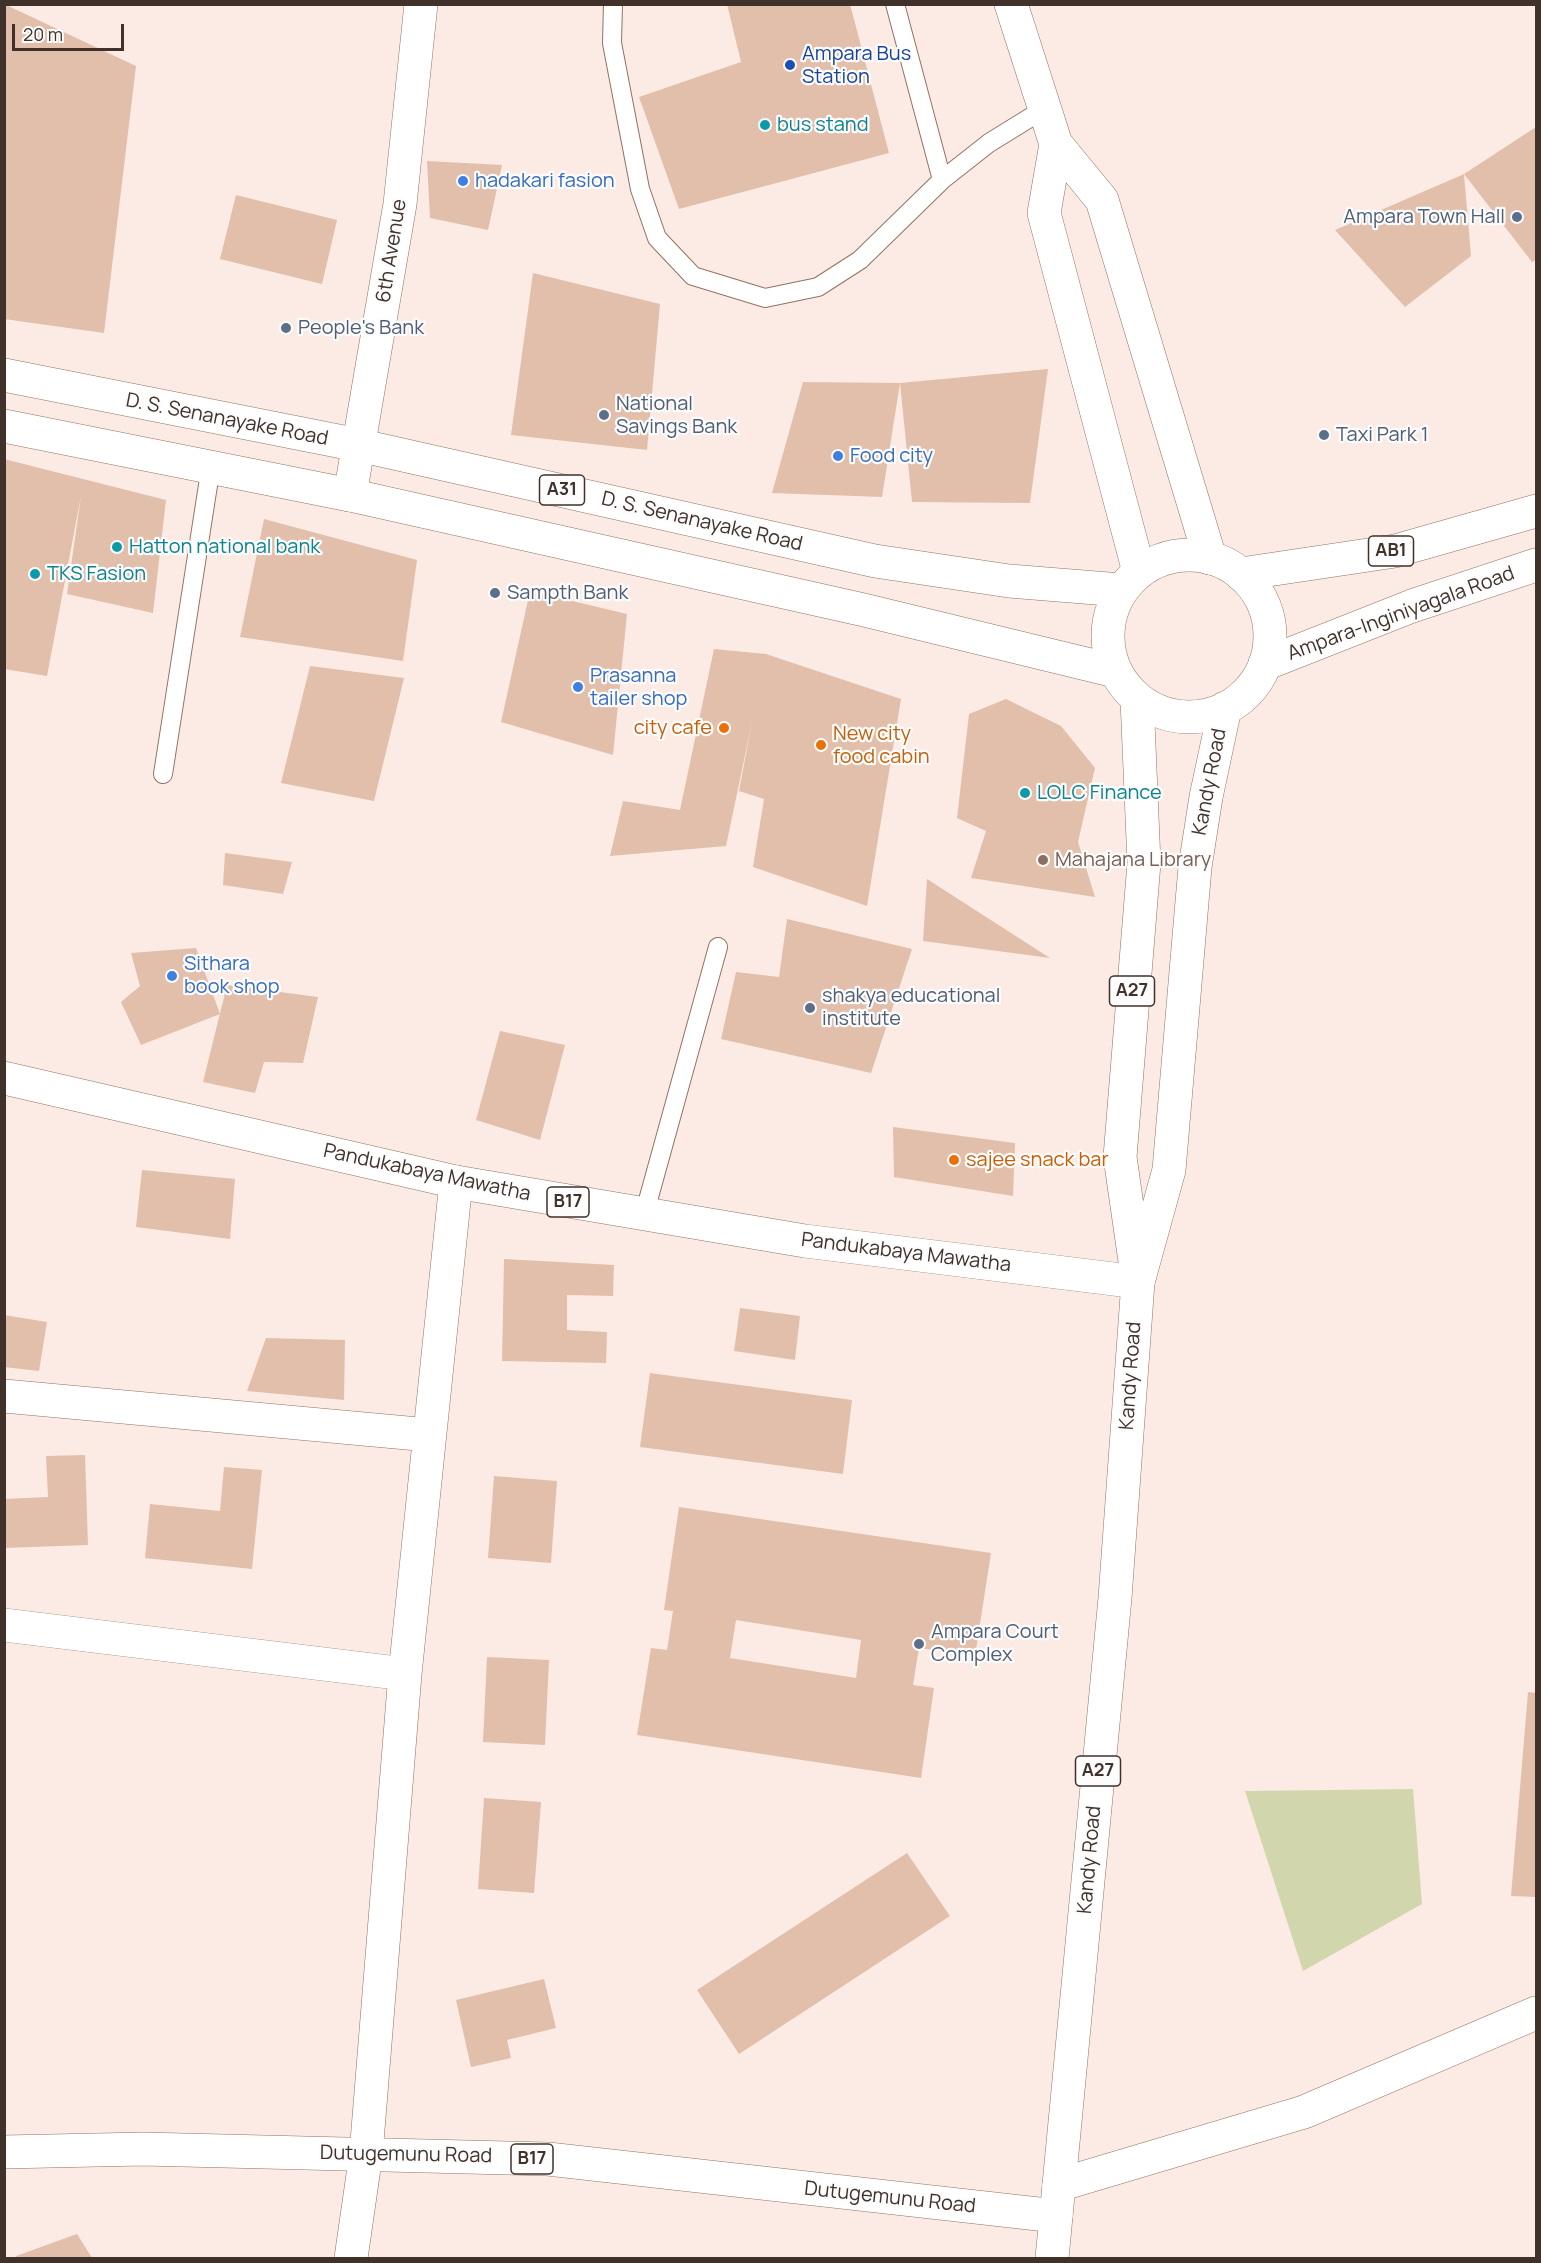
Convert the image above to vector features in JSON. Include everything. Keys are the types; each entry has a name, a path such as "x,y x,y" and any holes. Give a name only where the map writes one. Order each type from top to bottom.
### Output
{"main road":[{"name":"6th Avenue","path":"350,495 400,204 421,4"},
{"path":"1011,4 1056,144 1102,200 1210,558"},
{"path":"1056,144 1044,213 1130,581"},
{"name":"D. S. Senanayake Road","path":"4,375 358,446 874,561 1009,581 1130,581"},
{"path":"4,426 350,495 864,610 1115,671"},
{"name":"AB1","path":"1241,574 1395,551 1536,511"},
{"path":"1191,555 1210,558 1241,574 1254,589 1264,606 1269,625 1269,645 1265,664 1242,697 1225,708 1203,716 1180,716 1158,711 1137,699 1115,671 1108,651 1107,629 1112,608 1130,581 1172,556 1191,555"},
{"name":"Ampara-Inginiyagala Road","path":"1265,664 1412,606 1536,565"},
{"name":"Kandy Road","path":"1137,699 1144,863 1120,1157 1138,1282"},
{"name":"Kandy Road","path":"1052,2259 1115,1598 1138,1282 1169,1170 1195,867 1206,797 1225,708"},
{"name":"Pandukabaya Mawatha","path":"4,1078 456,1182 805,1241 1138,1282"},
{"path":"351,2259 366,2154 405,1674 456,1182"},
{"path":"4,1396 429,1435"},
{"path":"4,1625 405,1674"},
{"path":"1058,2201 1304,2112 1536,2013"},
{"name":"Dutugemunu Road","path":"4,2152 143,2149 548,2159 1058,2201"}],"lane":[{"path":"614,4 612,43 640,189 657,238 693,276 765,298 818,287 860,260 942,180 989,143 1044,109"},
{"path":"895,4 942,180"},
{"path":"163,774 211,466"},
{"path":"644,1215 718,947"}],"green space":[{"path":"1413,1789 1422,1904 1303,1971 1245,1791"}],"building":[{"path":"4,4 136,66 104,333 4,319"},
{"name":"bus stand","path":"727,4 850,4 889,153 679,209 639,97 741,62"},
{"name":"Ampara Town Hall","path":"1536,127 1536,260 1532,262 1464,174"},
{"name":"hadakari fasion","path":"427,161 502,165 488,230 430,218"},
{"path":"1464,174 1471,256 1405,307 1335,230"},
{"path":"236,195 337,220 322,284 220,259"},
{"path":"533,273 660,304 647,450 511,435"},
{"path":"1048,369 1030,503 912,502 900,383"},
{"path":"803,382 900,383 882,497 772,493"},
{"path":"4,459 166,500 153,613 67,594 81,496 47,676 4,669"},
{"path":"264,519 417,560 403,661 240,637"},
{"path":"530,591 627,614 613,755 501,722"},
{"name":"New city food cabin","path":"714,649 766,654 901,699 867,906 753,867 764,799 739,791 752,722 726,846 610,856 623,801 680,810"},
{"path":"310,666 404,678 374,801 281,783"},
{"name":"LOLC Finance","path":"1006,699 1061,726 1095,768 1078,842 1095,897 971,878 986,831 957,818 969,714"},
{"path":"225,853 292,862 283,894 223,885"},
{"path":"927,879 1050,958 923,941"},
{"name":"shakya educational institute","path":"787,919 912,949 871,1073 721,1039 736,972 779,977"},
{"path":"196,948 220,1014 141,1045 121,1002 140,986 131,953"},
{"path":"227,985 318,997 303,1063 264,1062 255,1093 203,1082"},
{"path":"500,1031 565,1045 540,1140 476,1120"},
{"name":"sajee snack bar","path":"893,1127 1015,1143 1013,1196 894,1177"},
{"path":"142,1170 235,1179 230,1239 136,1227"},
{"path":"504,1259 614,1265 613,1296 567,1295 567,1330 607,1332 606,1363 502,1361"},
{"path":"740,1308 800,1316 795,1360 734,1351"},
{"path":"4,1315 47,1322 39,1371 4,1367"},
{"path":"266,1338 345,1340 344,1400 247,1391"},
{"path":"650,1373 852,1400 843,1474 640,1447"},
{"path":"85,1455 88,1545 4,1548 4,1499 48,1497 46,1456"},
{"path":"224,1467 262,1470 252,1569 145,1558 150,1504 220,1511"},
{"path":"494,1476 557,1481 551,1563 488,1558"},
{"name":"Ampara Court Complex","path":"679,1507 991,1553 975,1656 919,1648 913,1685 934,1688 921,1778 637,1735 651,1648 667,1650 673,1611 664,1610","holes":["736,1620 861,1640 856,1678 730,1658"]},
{"path":"487,1657 549,1660 545,1745 483,1742"},
{"path":"1528,1692 1536,1693 1536,1897 1511,1896"},
{"path":"484,1798 541,1802 534,1893 478,1889"},
{"path":"907,1853 950,1916 739,2054 697,1990"},
{"path":"544,1979 556,2028 507,2040 511,2058 471,2067 456,2000"},
{"path":"77,2234 92,2258 17,2258 16,2256"}],"place":[{"name":"Ampara Bus Station","path":"790,65"},
{"name":"bus stand","path":"765,125"},
{"name":"hadakari fasion","path":"463,181"},
{"name":"Ampara Town Hall","path":"1517,217"},
{"name":"People's Bank","path":"286,328"},
{"name":"National Savings Bank","path":"604,415"},
{"name":"Taxi Park 1","path":"1324,435"},
{"name":"Food city","path":"838,456"},
{"name":"Hatton national bank","path":"117,547"},
{"name":"TKS Fasion","path":"35,574"},
{"name":"Sampth Bank","path":"495,593"},
{"name":"Prasanna tailer shop","path":"578,687"},
{"name":"city cafe","path":"724,728"},
{"name":"New city food cabin","path":"821,745"},
{"name":"LOLC Finance","path":"1025,793"},
{"name":"Mahajana Library","path":"1043,860"},
{"name":"Sithara book shop","path":"172,976"},
{"name":"shakya educational institute","path":"810,1008"},
{"name":"sajee snack bar","path":"954,1160"},
{"name":"Ampara Court Complex","path":"919,1644"}]}
